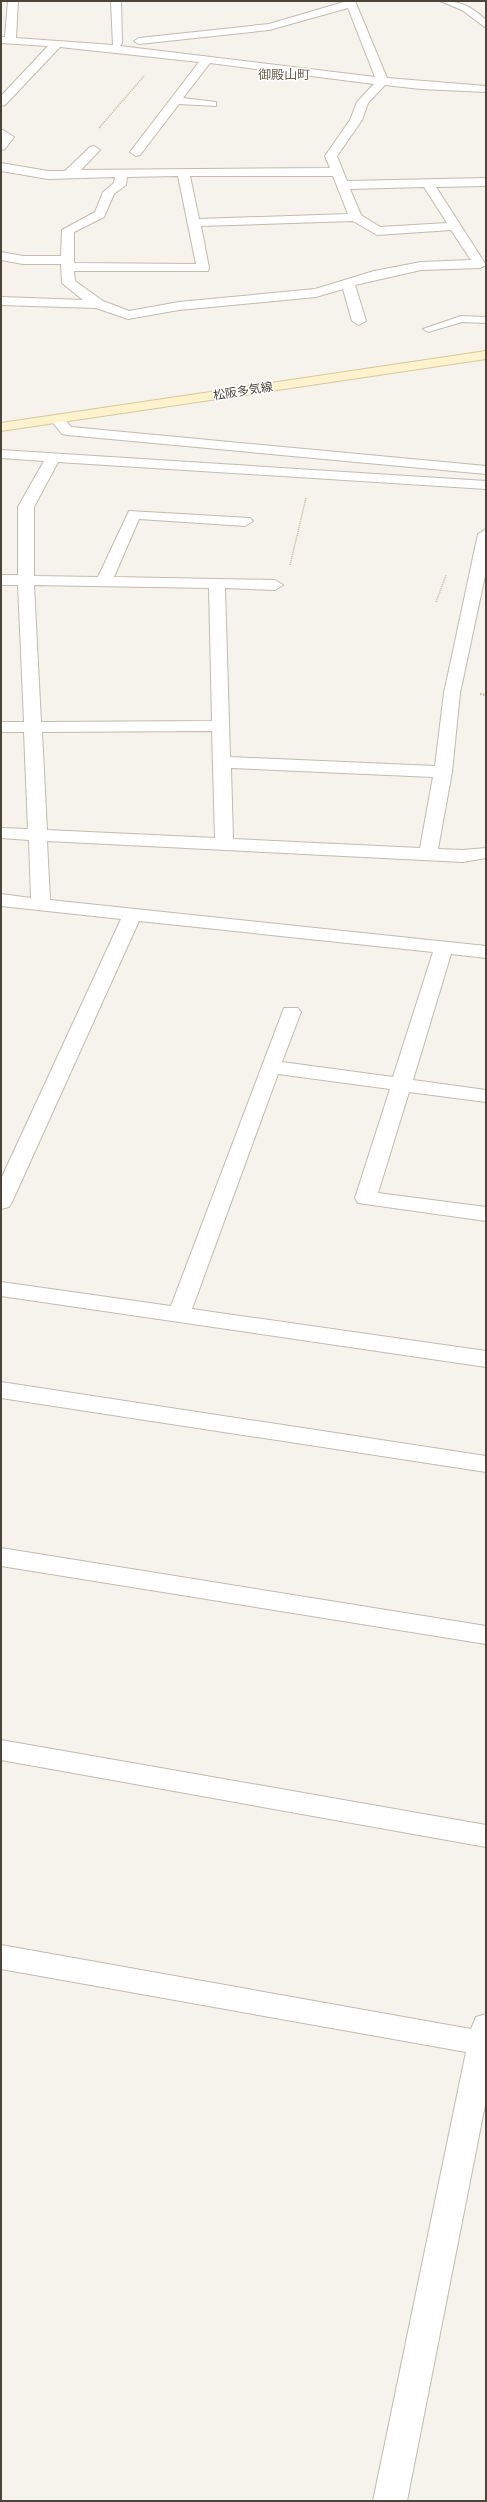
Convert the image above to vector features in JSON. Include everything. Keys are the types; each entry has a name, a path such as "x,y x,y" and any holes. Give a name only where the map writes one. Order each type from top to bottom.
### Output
{"main road":[{"name":"松阪多気線","path":"1,427 484,356"}],"street":[{"path":"13,1 5,41 89,45 208,58 421,86 486,89"},
{"path":"116,1 117,43"},
{"path":"446,1 466,8 486,25"},
{"path":"89,45 217,34 269,27 357,2 382,81"},
{"path":"1,103 56,44"},
{"path":"136,152 208,58"},
{"path":"356,217 331,156 356,120 363,102 382,81"},
{"path":"176,99 185,102 212,104"},
{"path":"1,133 8,137 1,146"},
{"path":"67,174 78,167 94,150"},
{"path":"1,167 48,175 122,173 338,172"},
{"path":"122,173 120,185 109,192 100,214 68,230 67,263 69,283 98,304 128,315 179,306 316,293 348,283 420,266 483,264"},
{"path":"1,256 22,260 67,263 203,268 183,173"},
{"path":"344,185 486,182"},
{"path":"427,183 455,226 483,264"},
{"path":"194,222 356,217 377,231 455,226"},
{"path":"348,283 359,321"},
{"path":"1,301 98,304"},
{"path":"57,419 67,431 486,469"},
{"path":"1,454 486,485"},
{"path":"41,904 26,580 26,507 53,458"},
{"path":"442,483 448,466"},
{"path":"104,582 134,514 245,521"},
{"path":"428,854 443,772 452,693 486,534"},
{"path":"1,580 276,585"},
{"path":"217,583 224,845"},
{"path":"1,727 221,726"},
{"path":"222,762 443,772"},
{"path":"1,833 463,856 486,853"},
{"path":"1,900 486,952"},
{"path":"1,1202 133,914"},
{"path":"444,947 366,1198 486,1214"},
{"path":"180,1314 291,1012"},
{"path":"272,1067 486,1096"},
{"path":"1,1288 486,1359"},
{"path":"1,1390 486,1464"},
{"path":"1,1557 486,1635"},
{"path":"1,1750 486,1836"},
{"path":"1,1957 484,2034 390,2501"}],"lane":[{"path":"428,329 461,319 486,320"}],"path":[{"path":"94,133 164,53"},
{"path":"289,570 292,548 312,474"}],"district":[{"name":"御殿山町","path":"284,74"}]}
